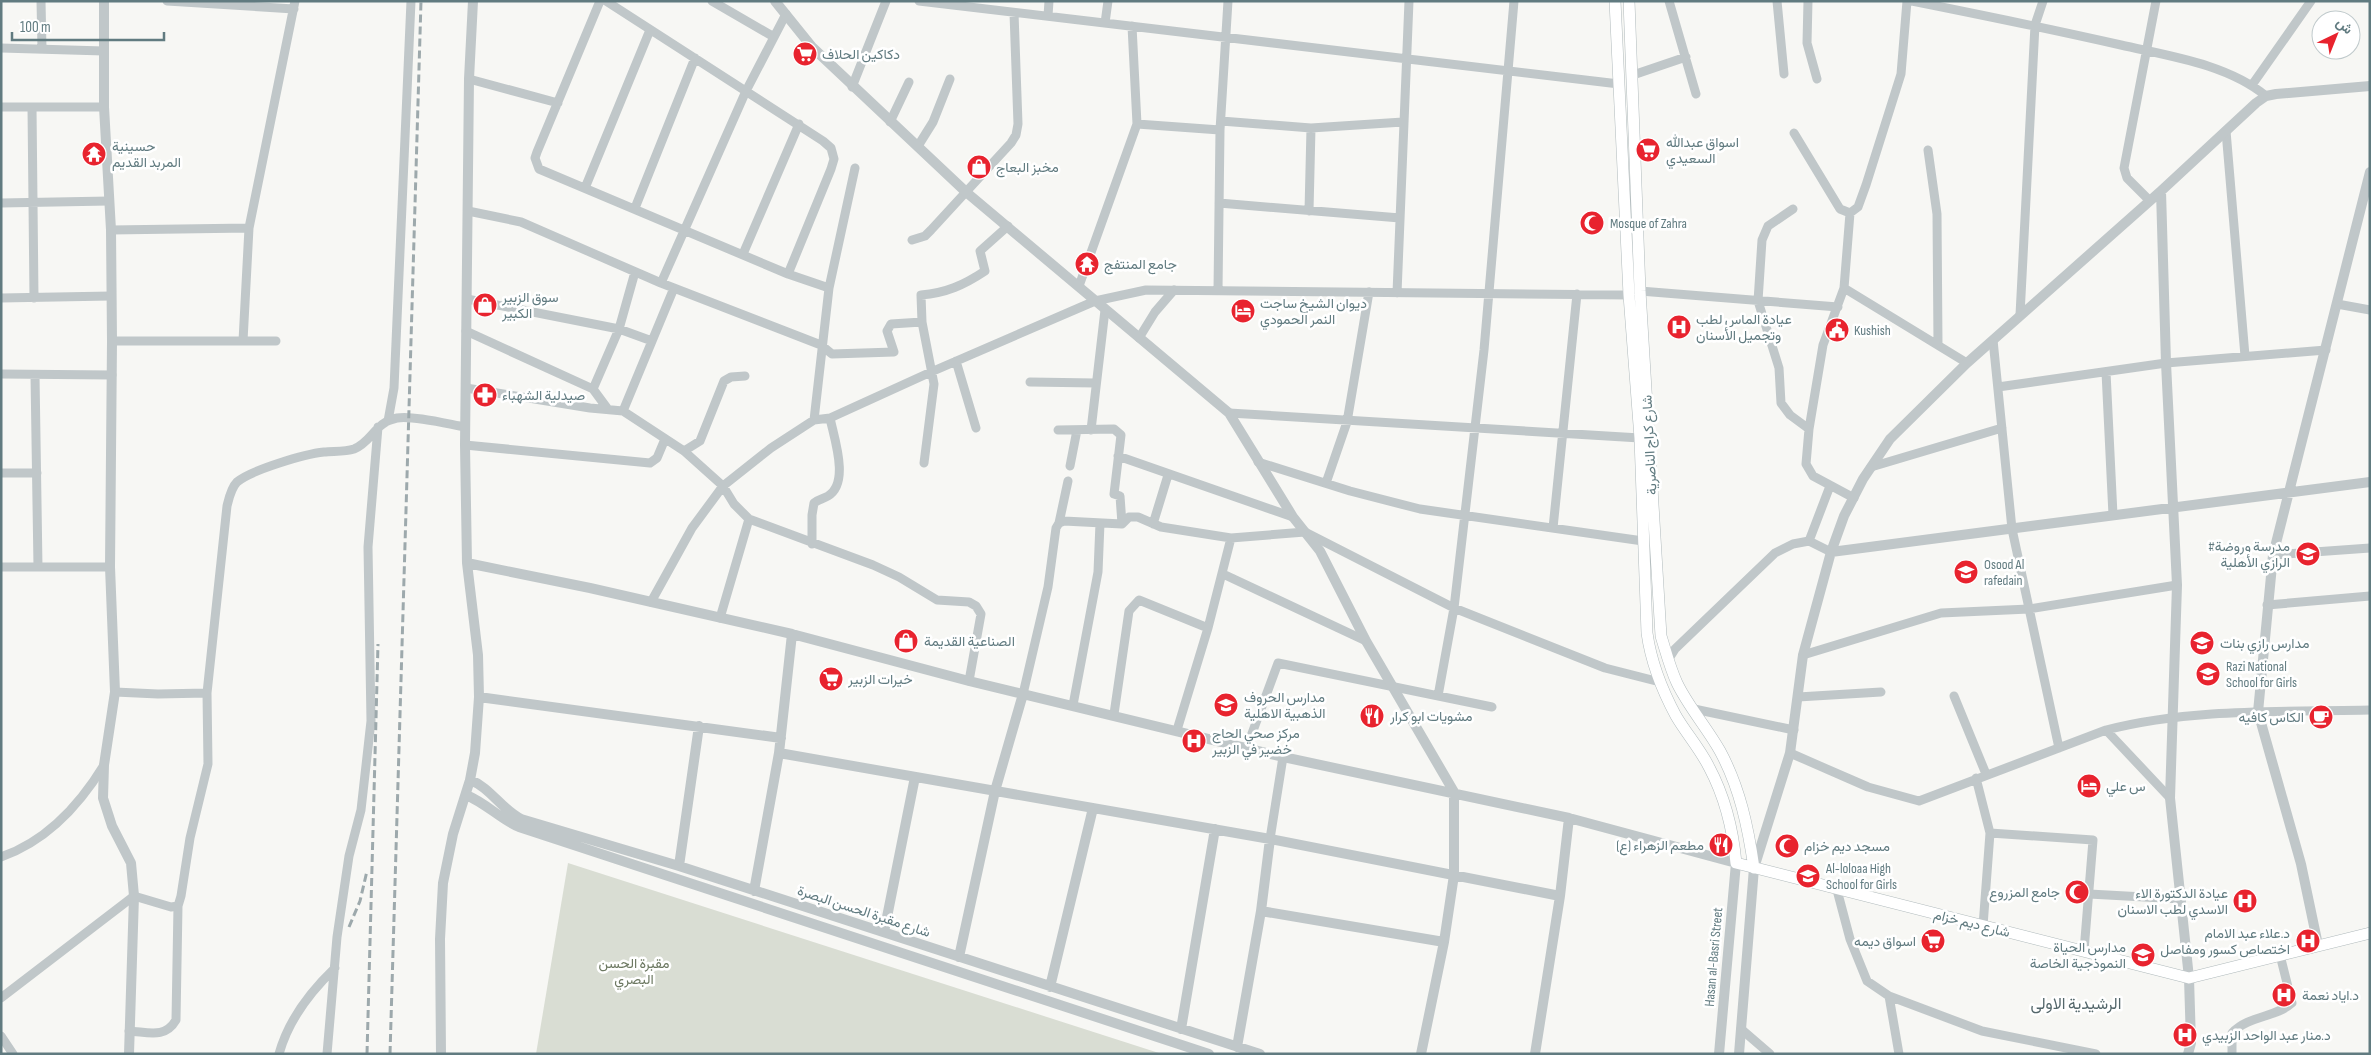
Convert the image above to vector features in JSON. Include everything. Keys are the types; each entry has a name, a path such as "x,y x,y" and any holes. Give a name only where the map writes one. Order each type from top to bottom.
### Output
{"main road":[{"name":"شارع كراج الناصرية","path":"1614,1 1629,295 1640,438 1647,633 1651,657 1660,682 1676,716 1710,768 1718,785 1731,824 1736,863"},
{"name":"شارع كراج الناصرية","path":"1629,1 1640,291 1661,636 1678,684 1720,752 1737,788 1748,828 1754,868"},
{"name":"شارع ديم خزام","path":"1736,863 2189,978"},
{"path":"2189,978 2370,934"}],"street":[{"path":"41,1 42,49"},
{"path":"104,1 104,107 110,230 112,341 110,567 115,692 104,765 103,798 112,826 131,863 134,896 129,1054"},
{"path":"167,1 294,5 248,228 243,341"},
{"path":"388,421 394,388 412,1"},
{"path":"441,1054 440,939 443,883 453,834 470,780 475,753 479,697 478,655 468,563 465,445 469,79 473,1"},
{"path":"600,1 537,152 536,164 544,172 635,208 788,274 829,288"},
{"path":"606,1 799,124 831,148 834,159 788,274"},
{"path":"712,1 774,38"},
{"path":"774,1 812,47 852,87 966,192 1228,413 1293,517 1320,551 1366,641 1454,792 1454,875 1444,942 1421,1054"},
{"path":"852,87 886,1"},
{"path":"919,1 980,5 1014,13 1619,84"},
{"path":"1048,16 1049,1"},
{"path":"1105,23 1108,1"},
{"path":"1218,290 1221,126 1228,1"},
{"path":"1397,293 1405,58 1409,1"},
{"path":"1438,696 1454,608 1490,294 1514,1"},
{"path":"1669,1 1696,94"},
{"path":"1777,1 1784,74"},
{"path":"1808,1 1807,43 1818,79"},
{"path":"1854,498 1813,476 1807,469 1809,430 1823,345 1844,288 1850,213 1858,207 1901,74 1906,1"},
{"path":"1912,1 2034,25 2175,57 2232,75 2252,85 2266,96"},
{"path":"2020,315 2034,25 2043,1"},
{"path":"2149,200 2124,174 2156,1"},
{"path":"2252,85 2311,1"},
{"path":"912,240 925,236 1016,135 1018,124 1014,13"},
{"path":"661,283 746,91 786,14"},
{"path":"1079,286 1136,124 1132,26"},
{"path":"585,188 650,30"},
{"path":"1,48 104,51"},
{"path":"1633,74 1686,57"},
{"path":"635,208 695,58"},
{"path":"469,79 558,103"},
{"path":"918,146 932,122 950,79"},
{"path":"890,122 909,82"},
{"path":"1738,1054 1754,868 1790,753 1802,655 1831,552 1854,498 1871,467 1890,440 1967,363 2149,200 2162,191 2256,103 2266,96 2370,86"},
{"path":"1,107 104,107"},
{"path":"32,107 34,298"},
{"path":"1136,124 1311,128 1403,122"},
{"path":"743,254 799,124"},
{"path":"1309,211 1311,128"},
{"path":"2226,131 2245,356"},
{"path":"1794,133 1840,209 1850,213"},
{"path":"1928,150 1937,214 1938,344"},
{"path":"814,420 821,345 829,288 855,168"},
{"path":"2318,946 2300,864 2258,712 2273,556 2370,172"},
{"path":"2162,191 2166,363 2177,585 2170,798 2189,978 2191,1043 2188,1054"},
{"path":"1,203 109,201"},
{"path":"1219,203 1400,218"},
{"path":"1793,210 1768,226 1762,240 1758,301 1779,368 1781,403 1790,415 1809,430"},
{"path":"468,211 521,222 661,283 821,345 832,354 894,352 887,332 891,324 922,322"},
{"path":"924,463 934,395 932,372 922,322 921,295 941,293 956,288 985,272 980,251 1008,226"},
{"path":"110,230 248,228"},
{"path":"593,389 619,329 635,272"},
{"path":"623,410 674,288"},
{"path":"1844,288 1967,363"},
{"path":"651,602 692,528 723,486 771,448 814,420 830,418 1095,301 1146,290 1629,295"},
{"path":"1139,338 1155,312 1174,290"},
{"path":"1640,291 1838,307"},
{"path":"1326,483 1347,422 1369,292"},
{"path":"1553,528 1577,294"},
{"path":"1,298 111,296"},
{"path":"467,299 619,329 652,341"},
{"path":"2337,304 2370,310"},
{"path":"1091,430 1105,310"},
{"path":"466,331 593,389 608,408"},
{"path":"1993,340 2012,528 2059,748"},
{"path":"112,341 276,341"},
{"path":"1998,387 2166,363 2326,350"},
{"path":"956,361 976,428"},
{"path":"2106,372 2113,515"},
{"path":"1,374 112,375"},
{"path":"35,374 38,567"},
{"path":"684,452 700,441 724,381 731,377 745,376"},
{"path":"1030,382 1095,383"},
{"path":"466,388 590,408 623,410 684,452 723,486 734,504 749,519 812,544 873,565 899,577 925,595 937,600 968,602 976,606 981,614 969,681"},
{"path":"1228,413 1347,422 1640,438"},
{"path":"129,1031 165,1033 171,1029 176,1020 178,906 190,838 208,764 207,692 227,506 231,492 237,483 250,475 291,459 322,452 354,449 368,440 378,427 398,418 465,426"},
{"path":"812,544 814,503 820,498 828,496 836,487 839,479 838,452 830,418"},
{"path":"327,1054 335,968 350,856 361,810 371,720 368,547 378,427"},
{"path":"1871,467 2002,428"},
{"path":"1058,430 1119,431 1121,435 1114,494 1120,496 1122,524"},
{"path":"1070,466 1077,430"},
{"path":"465,445 650,463 658,458 665,440"},
{"path":"1118,456 1293,517"},
{"path":"1258,462 1420,509 1643,541"},
{"path":"1,473 37,473"},
{"path":"1153,524 1168,475"},
{"path":"959,957 995,791 1023,694 1048,587 1056,528 1059,523 1068,481"},
{"path":"1668,660 1681,643 1775,553 1793,544 1809,541 1831,552 2370,482"},
{"path":"1809,541 1830,486"},
{"path":"1059,523 1122,524 1129,517 1138,518 1162,527 1231,538 1305,532 1454,608 1605,668 1660,682"},
{"path":"720,618 749,519"},
{"path":"1073,706 1098,572 1100,523"},
{"path":"1177,730 1208,628 1231,538"},
{"path":"2273,556 2370,548"},
{"path":"468,563 792,634 969,681 1114,714 1283,757 1569,818 1736,863"},
{"path":"1,567 110,567"},
{"path":"1223,574 1366,641"},
{"path":"1802,655 1940,614 2029,609 2177,585"},
{"path":"2267,605 2370,596"},
{"path":"1114,714 1123,641 1129,611 1133,604 1138,600 1208,628"},
{"path":"754,890 779,753 792,634"},
{"path":"1246,747 1278,663 1492,707"},
{"path":"115,692 158,694 207,692"},
{"path":"1798,697 1881,692"},
{"path":"1954,696 1986,774"},
{"path":"479,697 781,738"},
{"path":"1694,709 1794,730"},
{"path":"1790,753 1868,787 1919,801 2106,730 2172,716 2370,710"},
{"path":"679,866 700,726"},
{"path":"2106,730 2170,798"},
{"path":"779,753 1270,839 1560,896"},
{"path":"1237,1047 1261,911 1283,757"},
{"path":"1,857 21,850 61,822 88,791 104,765"},
{"path":"884,932 915,777"},
{"path":"1976,778 1990,833 1983,926"},
{"name":"شارع مقبرة الحسن البصرة","path":"470,780 483,787 502,807 521,819 679,866 1260,1054"},
{"name":"شارع مقبرة الحسن البصرة","path":"466,795 481,802 497,816 519,827 1209,1054"},
{"path":"1050,986 1094,808"},
{"path":"1535,1054 1560,896 1569,818"},
{"path":"1181,1029 1215,829"},
{"path":"1990,833 2093,840 2084,951"},
{"name":"Hasan al-Basri Street","path":"1719,1054 1736,863"},
{"path":"1837,890 1850,939 1867,981 1889,996 1982,1031 2096,1054"},
{"path":"2089,894 2181,899"},
{"path":"134,896 170,907 178,906"},
{"path":"1,998 134,896"},
{"path":"1261,911 1444,942"},
{"path":"2232,1054 2232,1033 2237,1028 2246,1022 2286,1008 2292,1003 2280,956"},
{"path":"279,1054 298,1013 316,986 335,968"},
{"path":"1889,996 1899,1054"},
{"path":"1102,1019 1106,1005"},
{"path":"1741,1028 1770,1054"},
{"path":"1,1036 13,1054"}],"green space":[{"name":"مقبرة الحسن البصري","path":"568,863 1162,1054 536,1054"}],"railway":[{"path":"390,1054 421,1"},
{"path":"367,1054 378,644"},
{"path":"349,927 360,901 367,871"}],"place":[{"name":"دكاكين الحلاف","path":"805,54"},
{"name":"اسواق عبدالله السعيدي","path":"1648,150"},
{"name":"حسينية المربد القديم","path":"94,154"},
{"name":"مخبز البعاج","path":"979,167"},
{"name":"Mosque of Zahra","path":"1592,223"},
{"name":"جامع المنتفج","path":"1087,264"},
{"name":"سوق الزبير الكبير","path":"485,305"},
{"name":"ديوان الشيخ ساجت النمر الحمودي","path":"1243,311"},
{"name":"عيادة الماس لطب وتجميل الأسنان","path":"1679,327"},
{"name":"Kushish","path":"1837,330"},
{"name":"صيدلية الشهباء","path":"485,395"},
{"name":"#مدرسة وروضة الرازي الأهلية","path":"2308,554"},
{"name":"Osood Al rafedain","path":"1966,572"},
{"name":"الصناعية القديمة","path":"906,641"},
{"name":"مدارس رازي بنات","path":"2202,643"},
{"name":"Razi National School for Girls","path":"2208,674"},
{"name":"خيرات الزبير","path":"831,679"},
{"name":"مدارس الحروف الذهبية الاهلية","path":"1226,705"},
{"name":"مشويات ابو كرار","path":"1372,716"},
{"name":"الكاس كافيه","path":"2321,717"},
{"name":"مركز صحي الحاج خضير في الزبير","path":"1194,741"},
{"name":"س علي","path":"2089,786"},
{"name":"مطعم الزهراء (ع)","path":"1721,845"},
{"name":"مسجد ديم خزام","path":"1787,846"},
{"name":"Al-loloaa High School for Girls","path":"1808,876"},
{"name":"جامع المزروع","path":"2077,892"},
{"name":"عيادة الدكتورة الاء الاسدي لطب الاسنان","path":"2245,901"},
{"name":"اسواق ديمه","path":"1933,941"},
{"name":"د.علاء عبد الامام اختصاص كسور ومفاصل","path":"2308,941"},
{"name":"مدارس الحياة النموذجية الخاصة","path":"2143,955"},
{"name":"د.اياد نعمة","path":"2284,995"},
{"name":"د.منار عبد الواحد الزبيدي","path":"2185,1035"}],"district":[{"name":"الرشيدية الاولى","path":"2076,1003"}]}
